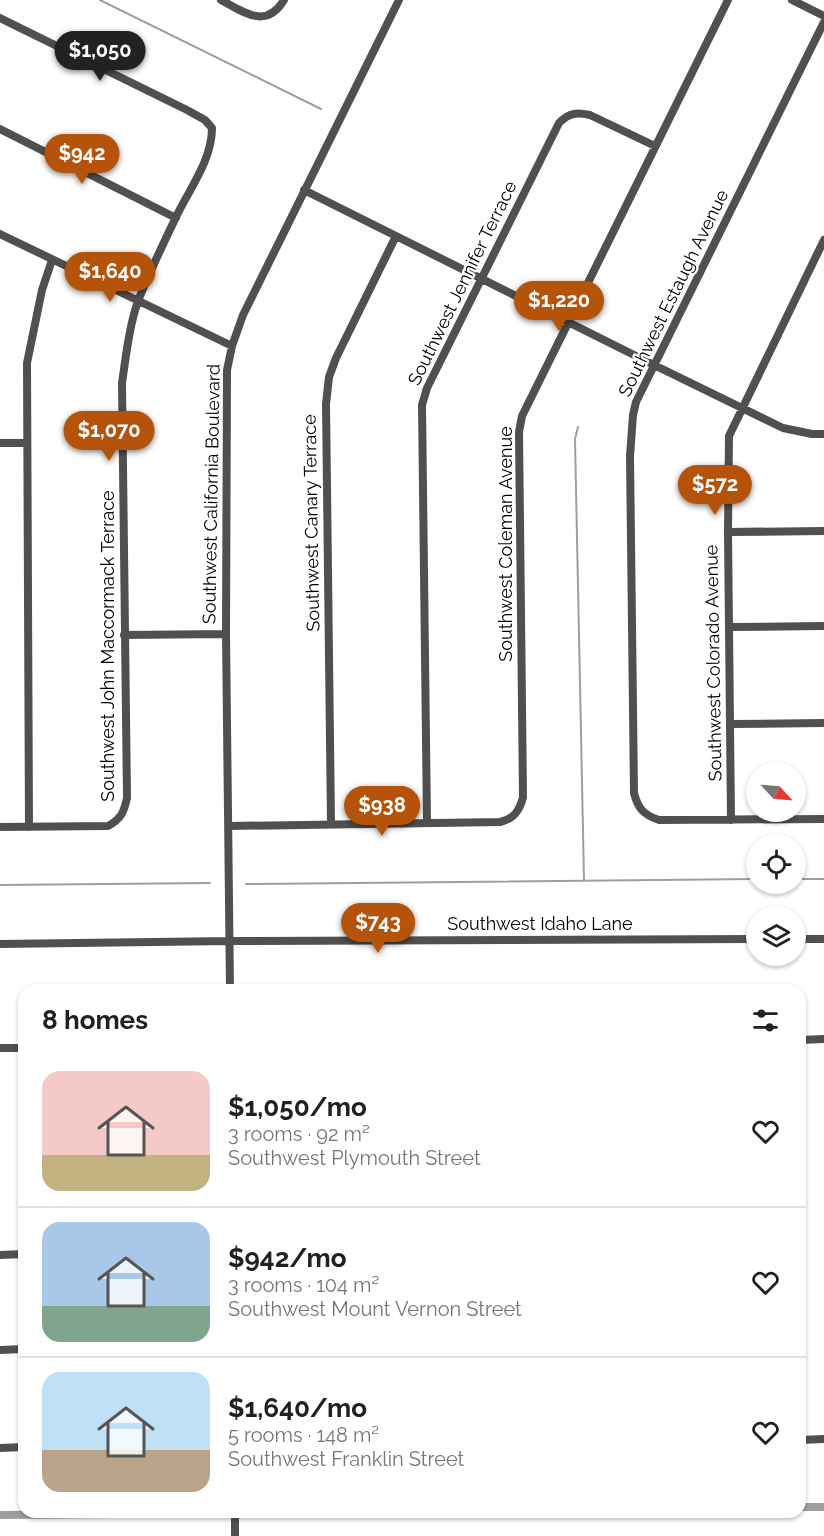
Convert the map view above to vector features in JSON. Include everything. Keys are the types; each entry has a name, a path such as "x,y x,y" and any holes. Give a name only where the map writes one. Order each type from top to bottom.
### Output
{"street":[{"path":"221,0 247,13 262,17 271,14 284,0"},
{"name":"Southwest California Boulevard","path":"230,984 226,634 227,370 232,346 243,315 399,0"},
{"name":"Southwest Coleman Avenue","path":"427,823 500,822 511,819 518,811 523,796 519,432 522,416 728,0"},
{"path":"792,0 824,16"},
{"name":"Southwest John Maccormack Terrace","path":"0,18 187,110 205,120 212,128 212,142 207,158 176,218 138,302 128,343 122,383 127,798 124,811 118,820 108,826 29,827"},
{"name":"Southwest Estaugh Avenue","path":"731,820 659,820 642,812 636,803 634,793 631,432 636,402 824,22"},
{"name":"Southwest Jennifer Terrace","path":"427,823 422,405 427,388 564,117 579,112 590,115 655,146"},
{"path":"0,129 176,218"},
{"path":"304,190 783,428 824,434"},
{"path":"0,234 232,346"},
{"name":"Southwest Canary Terrace","path":"331,824 326,404 329,377 336,358 396,236"},
{"name":"Southwest Colorado Avenue","path":"731,820 729,436 824,240"},
{"path":"0,827 29,827 27,363 39,299 52,260"},
{"path":"0,443 26,443"},
{"path":"728,532 824,531"},
{"path":"729,627 824,626"},
{"path":"124,635 226,634"},
{"path":"730,724 824,723"},
{"path":"731,820 824,819"},
{"path":"229,826 427,823"},
{"name":"Southwest Idaho Lane","path":"0,944 746,939"},
{"path":"806,939 824,939"},
{"path":"806,1040 824,1039"},
{"path":"0,1048 18,1048"},
{"path":"0,1255 18,1254"},
{"path":"0,1350 18,1349"},
{"path":"806,1440 824,1439"},
{"path":"0,1448 18,1447"},
{"path":"235,1518 235,1536"}],"waterway":[{"path":"100,0 321,109"},
{"path":"578,427 575,439 584,880"},
{"path":"246,884 746,879"},
{"path":"806,879 824,879"},
{"path":"0,885 210,883"},
{"path":"806,1507 824,1507"},
{"path":"0,1515 18,1515"}]}
